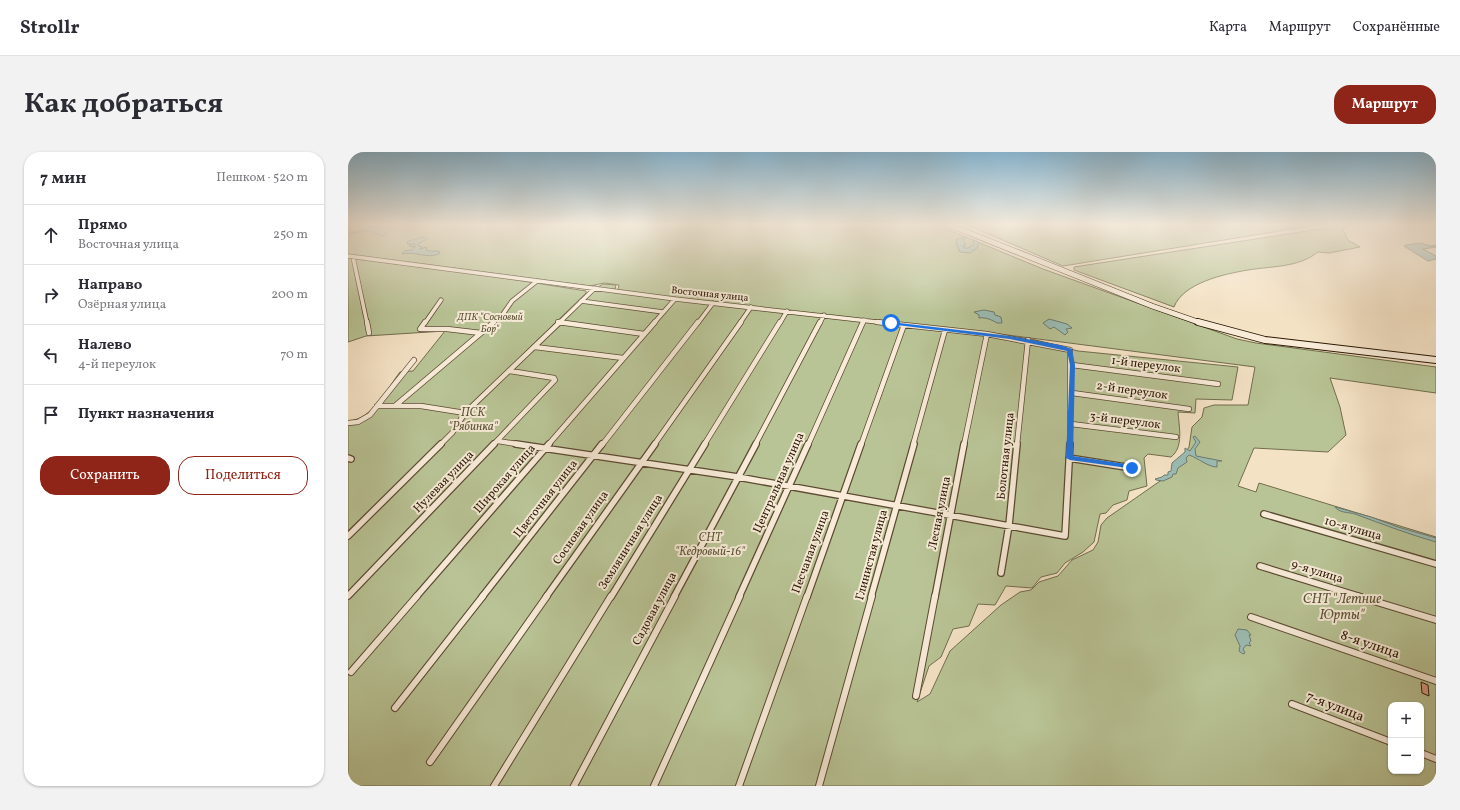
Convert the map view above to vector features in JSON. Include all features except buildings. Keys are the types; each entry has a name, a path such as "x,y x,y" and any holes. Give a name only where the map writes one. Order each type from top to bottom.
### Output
{"street":[{"path":"1022,254 1146,303 1216,328 1265,340 1436,360"},
{"name":"Восточная улица","path":"348,256 713,303 1028,340 1070,350 1072,365"},
{"path":"353,257 369,333"},
{"path":"396,405 481,334 503,314 512,301 537,281"},
{"path":"348,536 452,433 465,413 595,288"},
{"name":"Широкая улица","path":"351,672 675,298"},
{"path":"441,300 420,329 447,329 481,334"},
{"path":"581,301 663,312"},
{"name":"Цветочная улица","path":"396,708 713,303"},
{"name":"Сосновая улица","path":"430,762 751,307"},
{"name":"Земляничная улица","path":"494,786 788,311"},
{"name":"Садовая улица","path":"574,786 824,315"},
{"name":"Центральная улица","path":"654,786 864,320"},
{"path":"558,322 644,334"},
{"name":"Песчаная улица","path":"739,786 904,325"},
{"name":"Глинистая улица","path":"819,786 898,505 945,330"},
{"name":"Лесная улица","path":"916,696 950,514 987,334"},
{"name":"Болотная улица","path":"1001,573 1009,525 1028,340"},
{"path":"535,347 623,358"},
{"path":"348,423 362,420 376,406 414,360"},
{"path":"498,441 594,454 738,477 950,514 1065,536 1070,458 1072,365"},
{"name":"1-й переулок","path":"1072,365 1218,384"},
{"name":"Нулевая улица","path":"348,596 555,380 554,378 510,371"},
{"name":"2-й переулок","path":"1072,393 1189,409"},
{"path":"376,406 396,405 432,407 465,413"},
{"name":"3-й переулок","path":"1071,424 1176,437"},
{"path":"1070,458 1132,468"},
{"name":"10-я улица","path":"1264,514 1436,564"},
{"name":"9-я улица","path":"1260,566 1436,620"},
{"name":"8-я улица","path":"1252,617 1436,681"},
{"name":"7-я улица","path":"1292,704 1388,741"},
{"path":"1424,754 1436,759"}],"green space":[{"path":"348,254 1006,254 1043,269 1237,339 1256,343 1436,367 1436,393 1330,378 1340,407 1346,435 1328,452 1254,448 1238,486 1256,492 1259,483 1436,537 1436,786 348,786 348,421 357,419 372,410 400,372 413,371 445,331 366,336 348,342 348,258 485,275 586,291 586,293 504,373 510,374 555,327 598,287 603,284 616,285 615,289 618,290 619,285 604,283 590,286","holes":["992,333 1255,367 1248,405 1214,405 1204,408 1202,417 1192,427 1189,447 1173,472 1107,518 1101,525 1098,542 1093,550 1072,560 1058,576 1039,582 1031,590 1020,592 1001,605 950,651 930,694 917,702 929,666 941,657 953,629 969,626 978,604 995,605 1006,586 1032,588 1041,577 1057,573 1065,563 1083,552 1094,542 1100,514 1106,513 1113,505 1127,500 1129,491 1147,486 1144,458 1148,454 1171,457 1178,448 1180,436 1178,412 1195,413 1196,399 1232,400 1238,367 1078,351 1036,340"]},
{"path":"1034,254 1140,254 1063,266"},
{"path":"1161,254 1315,254 1293,264 1248,270 1205,281 1186,292 1174,307 1074,270 1074,267"}],"water":[{"path":"416,254 439,254 430,256"},
{"path":"1416,254 1432,254 1436,256 1436,259 1428,261"},
{"path":"984,310 994,312 995,315 1001,317 1002,323 997,323 986,318 979,318 979,315 974,312"},
{"path":"1049,319 1067,324 1072,328 1066,329 1068,332 1065,335 1054,327 1050,329 1043,323"},
{"path":"1195,436 1200,442 1195,449 1196,456 1222,461 1217,461 1217,467 1210,466 1189,455 1186,458 1187,462 1178,468 1176,474 1173,474 1172,477 1163,481 1156,480 1155,479 1164,475 1168,475 1168,472 1171,471 1172,463 1185,452 1185,448 1190,451 1196,442 1193,437"},
{"path":"1335,507 1436,538 1436,542 1355,514 1341,511"},
{"path":"1238,629 1247,630 1251,635 1249,635 1251,641 1249,643 1251,646 1246,645 1243,649 1245,653 1243,654 1239,651 1240,646 1235,635"}],"route":[{"path":"891,323 1028,340 1060,346 1070,350 1072,365 1070,458 1132,468"}],"park label":[{"name":"ДПК \"Сосновый Бор\"","path":"490,322"},
{"name":"ПСК \"Рябинка\"","path":"473,420"},
{"name":"СНТ \"Кедровый-16\"","path":"710,545"},
{"name":"СНТ \"Летние Юрты\"","path":"1342,608"}]}
